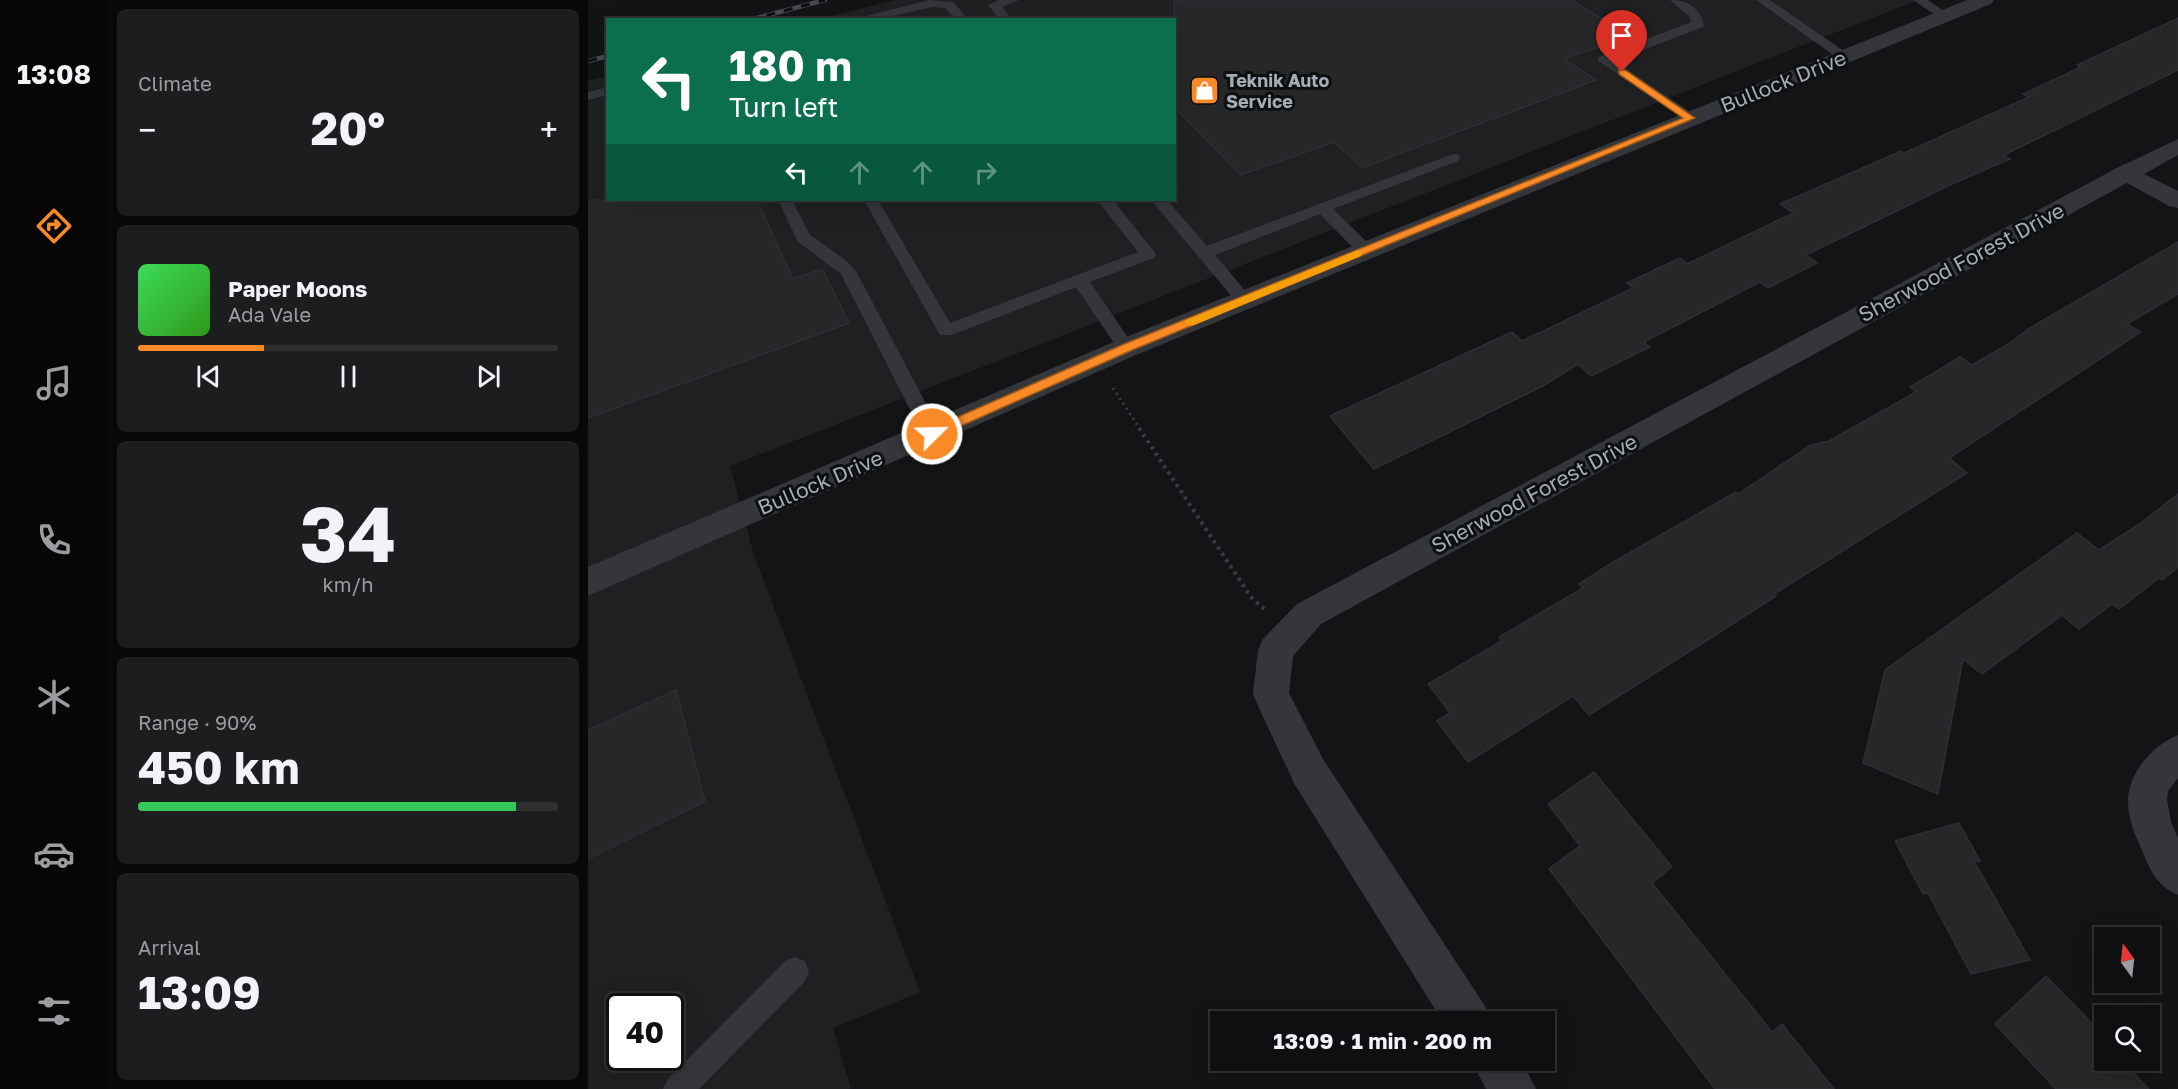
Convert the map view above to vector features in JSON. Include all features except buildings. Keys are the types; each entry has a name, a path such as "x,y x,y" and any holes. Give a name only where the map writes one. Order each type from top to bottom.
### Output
{"street":[{"name":"Bullock Drive","path":"588,582 1126,348 1984,0"},
{"name":"Sherwood Forest Drive","path":"1462,1011 1309,772 1271,694 1276,650 1310,614 2178,146"},
{"path":"2125,173 2178,201"},
{"path":"2178,753 2164,764 2148,792 2151,817 2159,848 2178,874"},
{"path":"1501,1071 1512,1089"}],"lane":[{"path":"1005,18 994,5 1013,0"},
{"path":"1676,0 1695,14 1698,24 1604,60 1690,118"},
{"path":"1762,0 1844,56"},
{"path":"1919,0 1944,16"},
{"path":"866,18 932,3 949,5 961,18"},
{"path":"588,96 606,92"},
{"path":"1204,253 1453,158"},
{"path":"785,201 803,237 809,244 836,259 848,271 932,434"},
{"path":"872,201 946,331 1148,254 1106,201"},
{"path":"1160,201 1244,300"},
{"path":"1323,208 1365,250"},
{"path":"1080,280 1126,348"},
{"path":"678,1089 795,971"}],"path":[{"path":"1095,362 1251,597 1291,634"}],"shaded area":[{"path":"894,0 1918,0 730,466 754,555 920,992 833,1028 851,1089 588,1089 588,81 606,76 606,201 1176,201 1176,18 825,18"}],"railway":[{"path":"757,18 825,0"},
{"path":"588,61 606,56"}],"slow traffic":[{"path":"1190,322 1358,254"}],"place":[{"name":"Teknik Auto Service","path":"1205,90"}],"route":[{"path":"932,434 1126,348 1690,118 1622,72"}]}
